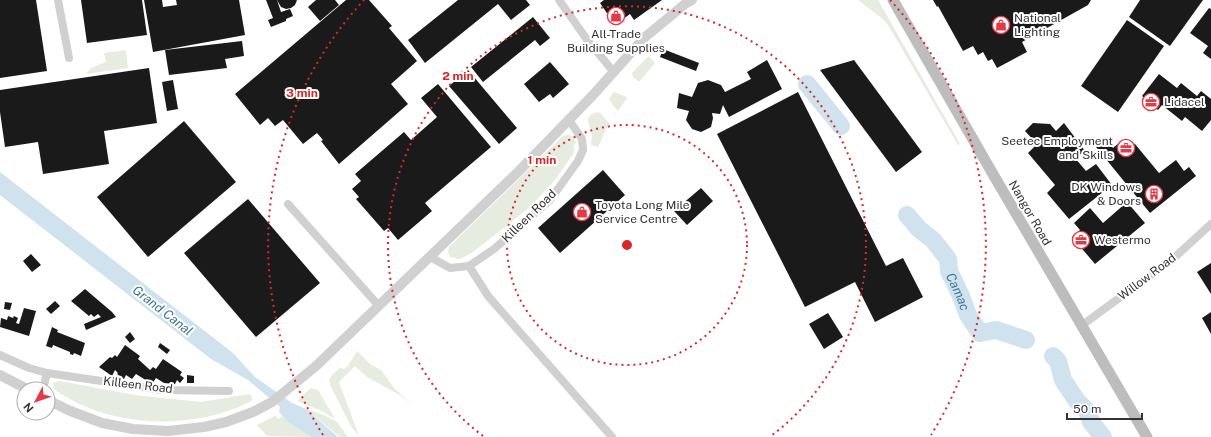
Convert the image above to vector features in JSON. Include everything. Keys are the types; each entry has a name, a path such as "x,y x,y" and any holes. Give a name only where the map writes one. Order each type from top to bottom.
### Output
{"main road":[{"name":"Nangor Road","path":"893,0 1081,326 1147,437"}],"street":[{"path":"58,0 69,58"},
{"path":"559,0 588,41 613,71"},
{"path":"56,404 102,423 128,429 168,431 204,427 226,422 253,412 272,402 316,366 518,172 569,120 644,38 685,4 692,0"},
{"name":"Killeen Road","path":"430,257 450,268 469,266 494,249 550,200 578,161 583,150 582,139 569,120"},
{"path":"288,204 379,306"},
{"name":"Willow Road","path":"1081,326 1175,256 1211,224"},
{"path":"469,266 488,296 612,437"},
{"name":"Killeen Road","path":"0,356 29,368 47,373 162,390 229,391"},
{"path":"45,381 47,373"},
{"path":"0,375 16,383"}],"shaded area":[{"path":"858,0 878,0 960,144 958,145 890,28 884,20"},
{"path":"126,50 128,68 86,74 91,68 106,62 104,53"},
{"path":"649,56 655,63 639,82 633,77 632,73"},
{"path":"614,92 627,98 618,111 609,99"},
{"path":"598,112 609,123 598,147 591,145 592,132 588,119 589,116"},
{"path":"566,135 573,137 576,142 573,147 575,148 573,154 555,180 530,207 473,252 460,259 453,257 451,258 448,252 449,247 562,137"},
{"path":"357,351 370,364 381,370 394,388 413,405 400,395 367,377 355,366 339,382 359,436 351,426 331,387 329,380 340,368 344,369 348,366"},
{"path":"59,381 135,395 201,402 250,394 253,400 230,410 205,417 179,421 152,421 125,418 99,412 75,402 56,390 56,382"},
{"path":"311,388 318,390 335,419 322,411 297,401"},
{"path":"306,409 324,415 337,422 348,437 340,437"},
{"path":"275,416 279,419 282,416 313,437 267,436 257,425"}],"water":[{"name":"Grand Canal","path":"0,172 233,353 255,377 292,403 306,409 338,437 312,437 288,422 279,412 280,407 248,380 211,359 0,195"}],"building":[{"path":"0,0 36,0 47,71 0,78"},
{"path":"81,0 142,0 147,35 87,43"},
{"path":"144,0 162,0 163,7 177,5 176,0 239,0 245,35 153,52"},
{"path":"266,0 277,0 281,12 290,9 293,16 286,19 286,21 271,27 268,20 273,18"},
{"path":"277,0 297,0 295,5 286,9 281,7"},
{"path":"316,0 335,0 339,5 320,21 308,7"},
{"path":"346,0 369,0 392,26 389,28 417,61 391,84 408,104 339,164 321,141 323,140 317,133 303,144 283,120 275,126 268,118 260,125 235,94"},
{"path":"458,0 526,0 530,5 511,20 498,4 425,63 408,40"},
{"path":"604,0 662,0 634,20 630,14 615,25 600,3"},
{"name":"National Lighting","path":"933,0 1091,0 1088,5 1022,42 1027,52 997,68 992,59 988,61 983,52 978,55 973,46 963,51 938,6 937,7"},
{"path":"1140,0 1203,0 1170,46 1129,17"},
{"path":"1209,8 1211,9 1211,59 1203,53 1208,46 1190,33"},
{"path":"533,17 550,38 540,46 535,40 483,82 471,67"},
{"path":"1127,20 1164,46 1118,112 1081,86"},
{"path":"242,41 244,56 225,59 227,68 169,75 165,50"},
{"path":"663,49 699,63 696,71 660,57"},
{"path":"767,60 782,89 729,117 723,105 720,114 712,113 713,118 711,127 701,132 692,129 686,120 689,111 677,108 679,93 692,97 698,83 708,80 721,85 725,92 751,79 747,72"},
{"path":"854,60 922,152 896,172 820,70"},
{"path":"550,62 569,84 553,98 550,94 539,102 524,84"},
{"path":"149,68 157,123 104,131 109,164 43,174 38,142 5,147 0,112 0,90"},
{"path":"468,70 517,128 499,144 449,86"},
{"path":"1159,74 1177,88 1181,83 1197,96 1201,91 1211,99 1211,120 1202,131 1185,117 1182,121 1162,105 1158,110 1142,96"},
{"path":"173,80 178,109 167,111 162,82"},
{"path":"438,84 491,147 425,203 432,211 398,240 388,228 384,231 356,199 359,197 352,189 361,181 355,174 404,132 411,140 437,117 421,98"},
{"path":"798,92 886,266 903,258 923,297 875,322 855,282 805,307 717,134"},
{"path":"184,121 236,182 148,257 97,197"},
{"path":"1033,123 1050,124 1056,131 1064,123 1085,151 1075,158 1086,171 1096,164 1112,185 1069,219 1047,193 1055,185 1028,153 1037,144 1025,131"},
{"name":"DK Windows & Doors","path":"1106,139 1113,148 1120,142 1135,144 1159,173 1176,160 1184,171 1189,167 1196,176 1150,213 1096,147"},
{"name":"Toyota Long Mile Service Centre","path":"603,170 625,195 560,253 538,228"},
{"path":"701,188 713,201 687,225 674,211"},
{"path":"248,199 320,283 256,337 184,253"},
{"path":"1127,202 1145,223 1095,264 1072,237 1080,230 1074,223 1090,208 1103,223"},
{"path":"31,254 41,265 32,272 23,261"},
{"path":"1211,263 1211,294 1197,272"},
{"path":"85,289 116,317 86,330 84,324 101,317 98,314 94,317 91,314 89,316 71,301"},
{"path":"55,301 60,306 51,314 46,309"},
{"path":"5,302 12,303 10,310 4,309"},
{"path":"24,308 36,311 29,336 0,327 1,318 7,320 8,316 18,318 16,323 19,324"},
{"path":"1211,312 1211,334 1202,318"},
{"path":"828,313 843,337 824,349 809,324"},
{"path":"52,327 58,330 57,332 85,343 81,356 74,353 73,355 70,354 70,352 53,345 52,348 46,346"},
{"path":"130,332 135,339 130,343 125,337"},
{"path":"160,343 170,350 167,354 158,347"},
{"path":"125,345 140,356 138,359 150,370 153,367 156,369 163,359 182,372 180,375 184,378 180,383 177,380 175,384 164,383 156,378 152,384 136,374 132,379 126,375 124,379 117,374 118,373 115,370 112,376 99,367 110,357 112,358 115,355 117,357"},
{"path":"187,375 194,376 194,383 187,383"}],"waterway":[{"name":"Camac","path":"807,84 841,126"},
{"name":"Camac","path":"907,215 919,229 933,240 948,259 949,271 968,315 980,333 996,330 1026,340"},
{"name":"Camac","path":"1053,356 1058,361 1063,380 1077,401 1087,411 1091,422 1103,437"}],"place":[{"name":"All-Trade Building Supplies","path":"616,16"},
{"name":"National Lighting","path":"1001,25"},
{"name":"Lidacel","path":"1151,102"},
{"name":"Seetec Employment and Skills","path":"1126,148"},
{"name":"DK Windows & Doors","path":"1154,194"},
{"name":"Toyota Long Mile Service Centre","path":"582,212"},
{"name":"Westermo","path":"1081,240"}]}
